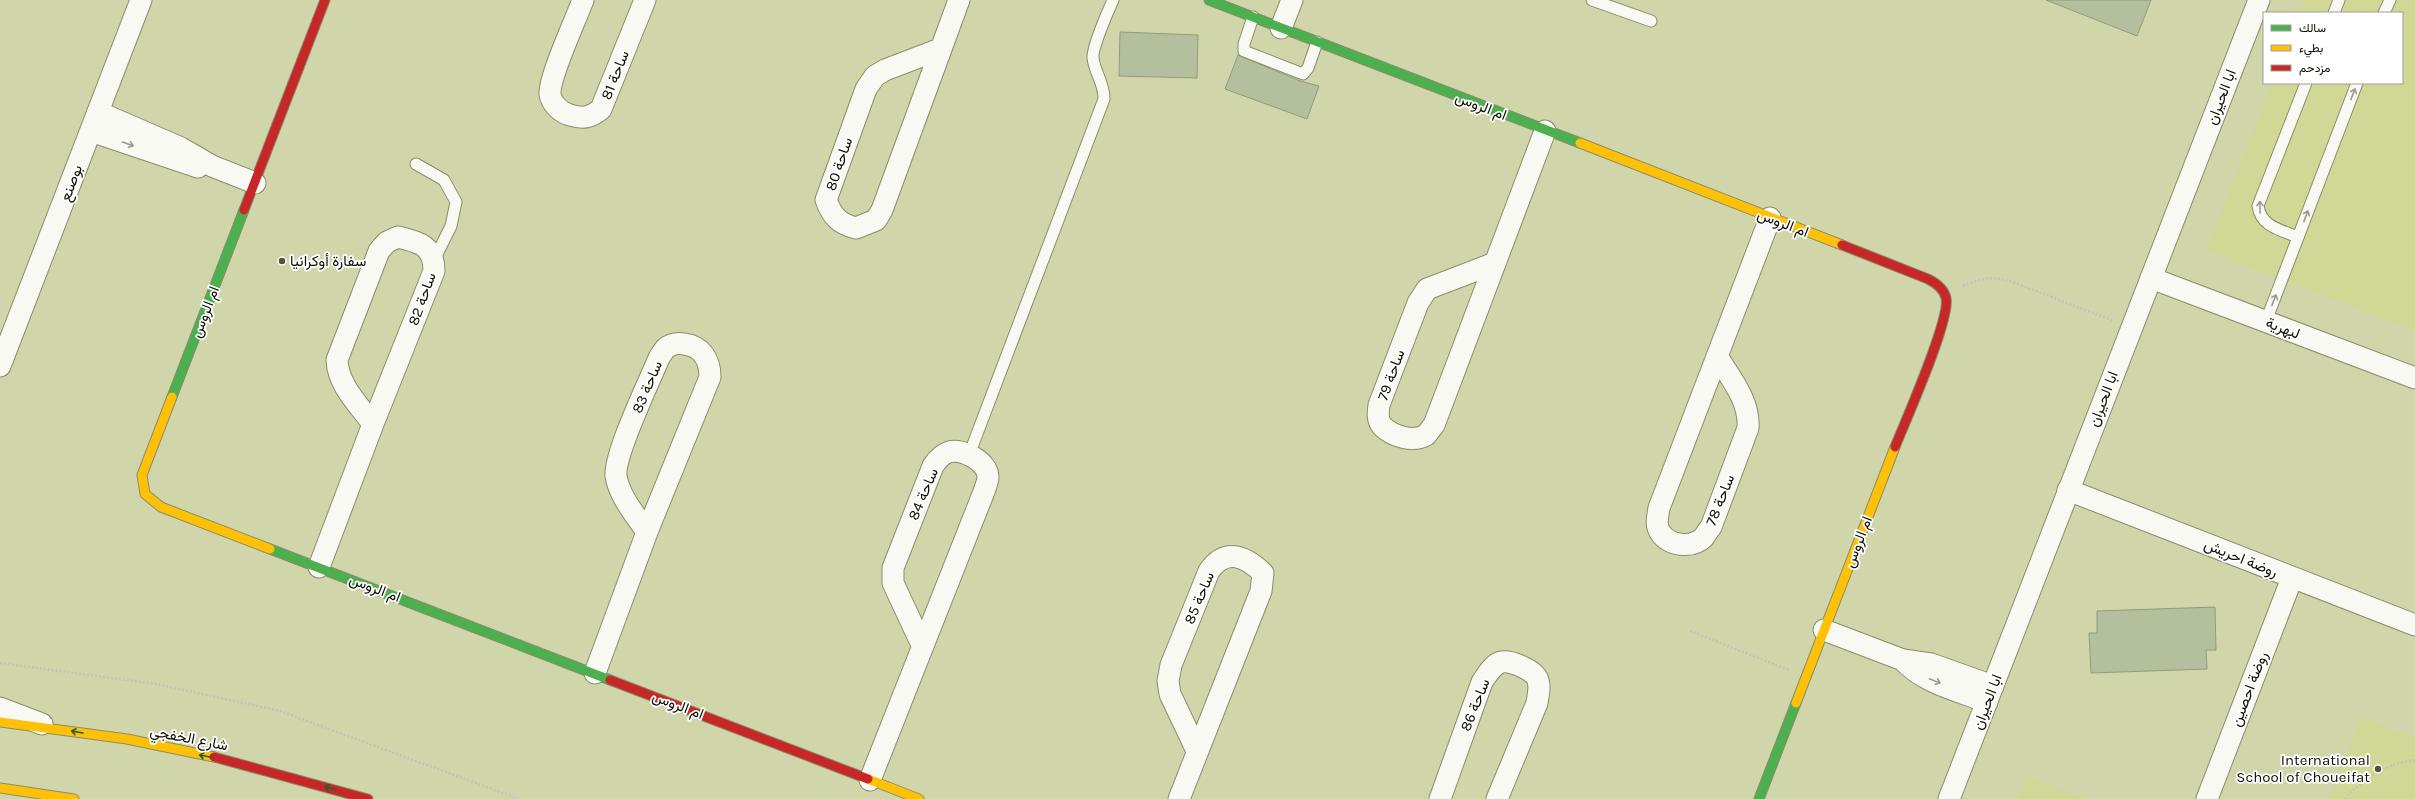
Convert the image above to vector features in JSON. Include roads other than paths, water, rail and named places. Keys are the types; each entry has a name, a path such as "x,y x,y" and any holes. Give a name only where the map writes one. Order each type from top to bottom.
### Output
{"main road":[{"name":"ام الروس","path":"325,0 142,475 142,486 151,501 161,507 919,799"},
{"name":"ام الروس","path":"1209,0 1934,281 1946,294 1948,310 1944,322 1758,799"},
{"name":"شارع الخفجي","path":"0,722 50,728 157,746 250,765 368,799"},
{"path":"0,788 74,799"}],"street":[{"name":"بوصنع","path":"0,366 141,0"},
{"name":"ساحة 81","path":"583,0 553,80 550,94 555,106 567,115 582,118 592,116 601,109 645,0"},
{"name":"ساحة 80","path":"940,50 885,70 876,76 866,89 826,200 830,211 838,221 856,228 876,220 882,210 959,0"},
{"path":"1281,28 1292,0"},
{"name":"ابا الحيران","path":"1949,799 2259,0"},
{"path":"95,122 176,161 196,167 212,166 255,183"},
{"name":"ساحة 79","path":"1495,263 1427,289 1418,302 1379,405 1378,414 1381,425 1391,433 1406,438 1417,438 1426,434 1434,424 1495,263 1545,131"},
{"name":"ساحة 78","path":"1717,356 1745,404 1749,414 1748,428 1711,527 1703,538 1690,544 1678,544 1666,539 1659,532 1657,521 1659,508 1717,356 1770,218"},
{"name":"ساحة 82","path":"319,567 373,424 434,271 434,260 430,251 416,242 398,237 387,242 379,250 337,360 338,373 341,382 373,424"},
{"name":"لبهرية","path":"2151,278 2415,378"},
{"name":"ساحة 83","path":"595,673 647,532 710,377 707,359 701,350 691,345 678,343 667,347 659,358 619,456 616,476 622,494 647,532"},
{"name":"ساحة 84","path":"870,780 988,476 984,465 969,455 950,451 940,457 933,466 893,568 893,583 922,645"},
{"name":"روضة احريش","path":"2068,490 2415,625"},
{"name":"ساحة 85","path":"1179,799 1262,591 1263,573 1250,563 1238,557 1226,556 1216,561 1209,571 1169,676 1170,694 1197,751"},
{"name":"روضة احصين","path":"2206,799 2292,578"},
{"path":"1824,630 1903,660 1931,664 1990,694"},
{"name":"ساحة 86","path":"1440,799 1482,682 1490,670 1501,662 1511,663 1525,669 1537,677 1539,690 1537,703 1497,799"},
{"path":"0,708 50,728"}],"lane":[{"path":"969,455 1104,99 1104,86 1096,73 1092,57 1113,0"},
{"path":"1592,0 1651,21"},
{"path":"2334,12 2339,0"},
{"path":"2384,12 2390,0"},
{"path":"1252,17 1244,44 1244,51 1303,74 1308,68 1317,42"},
{"path":"2298,236 2269,226 2261,217 2258,206 2306,84"},
{"path":"2266,321 2357,84"},
{"path":"416,164 444,180 456,202 451,226 434,260"}],"place":[{"name":"سفارة أوكرانيا","path":"282,261"},
{"name":"International School of Choueifat","path":"2378,769"}]}
